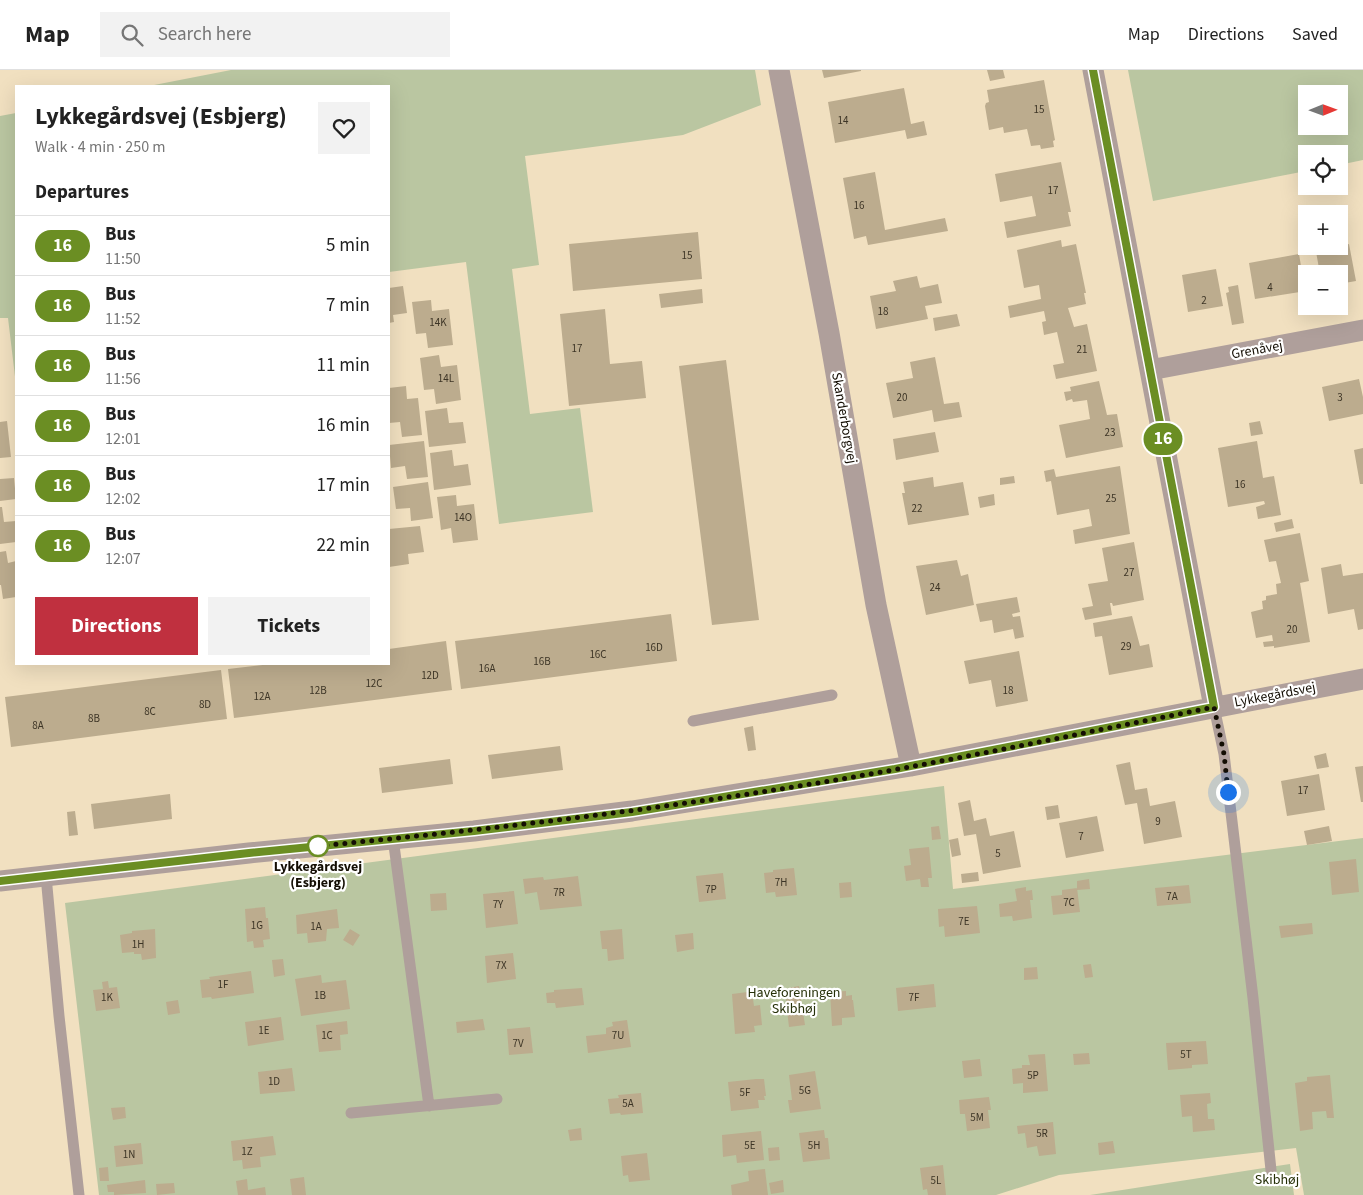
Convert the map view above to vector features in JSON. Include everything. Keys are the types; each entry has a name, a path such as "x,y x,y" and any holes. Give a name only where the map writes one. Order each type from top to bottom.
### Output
{"street":[{"name":"Skanderborgvej","path":"779,70 829,333 876,604 912,766"},
{"path":"1093,70 1214,707"},
{"name":"Grenåvej","path":"1150,370 1363,330"},
{"name":"Lykkegårdsvej","path":"0,881 393,838 474,831 632,812 912,766 1363,679"}],"lane":[{"path":"693,721 832,696"},
{"path":"1214,707 1224,754 1271,1170"},
{"path":"393,838 429,1106"},
{"path":"46,876 79,1195"},
{"path":"351,1114 497,1099"}],"green space":[{"path":"231,70 755,70 761,105 683,135 525,156 539,265 512,269 530,414 580,408 593,512 499,524 466,262 390,272 390,85 154,85"},
{"path":"1128,70 1363,70 1363,160 1348,163 1348,145 1298,145 1298,173 1153,201"},
{"path":"15,113 15,377 8,318 0,318 0,116"},
{"name":"Haveforeningen Skibhøj","path":"944,786 953,889 1363,838 1363,1195 1304,1195 1296,1148 1059,1175 996,1195 99,1195 65,903"},
{"name":"Skibhøj","path":"1290,1164 1294,1195 1090,1195"}],"building":[{"path":"822,70 861,70 861,71 824,78"},
{"path":"987,70 1003,70 1005,78 990,81"},
{"path":"1044,80 1055,140 1053,141 1054,147 1041,149 1040,145 1031,146 1027,129 1004,133 1003,127 989,130 985,106 989,102 987,90"},
{"path":"904,88 911,124 924,121 927,135 907,139 905,130 835,143 828,102"},
{"path":"1061,162 1071,212 1068,212 1071,226 1007,238 1004,222 1036,216 1032,196 1000,202 995,174"},
{"path":"875,172 885,230 945,218 948,231 868,245 866,236 854,239 843,178"},
{"path":"698,232 702,279 573,291 569,244"},
{"path":"1061,240 1062,247 1076,244 1086,293 1084,293 1086,304 1068,308 1074,327 1087,324 1097,371 1056,379 1053,365 1064,363 1057,332 1044,335 1042,322 1046,321 1044,311 1010,318 1008,306 1041,299 1039,285 1024,288 1017,250"},
{"path":"1348,244 1356,281 1348,282 1348,265 1318,265 1317,255 1348,255"},
{"path":"1298,254 1301,265 1298,265 1298,292 1255,299 1249,263"},
{"path":"1216,269 1223,306 1188,312 1182,275"},
{"path":"917,276 920,288 938,284 942,303 925,306 928,319 876,329 870,296 896,291 893,281"},
{"path":"1238,285 1244,323 1232,325 1226,293 1229,292 1228,287"},
{"path":"403,286 407,313 393,315 394,322 390,323 390,288"},
{"path":"702,289 703,303 661,308 659,294"},
{"path":"431,300 432,311 449,309 453,345 428,348 426,333 416,334 412,302"},
{"path":"605,309 610,364 642,361 646,398 569,406 560,314"},
{"path":"957,314 960,326 935,331 933,318"},
{"path":"439,355 441,367 457,365 461,400 436,404 434,389 424,390 420,358"},
{"path":"935,357 944,404 959,402 962,417 934,422 932,410 893,418 886,383 913,378 910,362"},
{"path":"726,360 759,620 712,625 679,366"},
{"path":"1359,379 1363,397 1363,414 1329,421 1322,387"},
{"path":"1099,381 1107,415 1117,414 1123,447 1066,458 1059,425 1090,419 1087,400 1073,402 1072,399 1066,401 1064,392 1071,391 1070,387"},
{"path":"406,386 407,399 418,398 422,435 402,437 400,422 390,423 390,388"},
{"path":"447,408 449,423 463,422 466,443 429,447 425,411"},
{"path":"7,421 11,457 0,458 0,422"},
{"path":"1260,421 1263,434 1251,436 1249,423"},
{"path":"935,432 939,452 896,460 893,439"},
{"path":"424,441 428,477 407,479 405,466 391,468 390,445"},
{"path":"1257,441 1263,478 1274,476 1281,515 1258,519 1256,507 1265,504 1264,501 1228,507 1218,448"},
{"path":"1363,448 1363,484 1360,484 1354,450"},
{"path":"452,450 454,466 468,464 471,485 434,490 430,453"},
{"path":"1120,466 1130,534 1075,544 1073,530 1092,526 1089,509 1057,515 1051,481 1046,482 1044,471 1054,469 1056,477"},
{"path":"1014,476 1015,483 1000,485 1000,478"},
{"path":"933,477 934,487 963,482 969,515 908,525 902,493 905,493 903,482"},
{"path":"14,478 15,499 0,501 0,479"},
{"path":"428,482 433,518 411,521 410,508 396,509 393,487"},
{"path":"994,494 995,505 980,508 978,497"},
{"path":"456,495 457,506 474,504 478,540 453,543 451,528 441,530 437,497"},
{"path":"0,507 2,507 4,522 15,521 15,542 0,544"},
{"path":"1292,519 1294,528 1276,532 1274,523"},
{"path":"420,526 424,552 408,554 409,564 390,567 390,529"},
{"path":"1300,533 1309,581 1300,583 1310,642 1274,648 1274,646 1264,647 1263,642 1273,641 1272,635 1256,638 1251,612 1263,609 1262,601 1266,600 1266,596 1277,594 1276,584 1281,583 1276,561 1269,562 1264,540"},
{"path":"1134,542 1144,600 1113,606 1110,603 1112,615 1085,620 1082,608 1093,606 1088,584 1108,581 1102,548"},
{"path":"6,551 8,563 15,561 15,597 3,599 0,585 0,552"},
{"path":"957,560 961,576 968,574 974,605 926,615 916,566"},
{"path":"1341,564 1343,576 1363,573 1363,629 1358,630 1354,609 1328,614 1321,568"},
{"path":"1017,597 1020,612 1012,614 1013,617 1020,616 1024,637 1015,639 1013,629 994,633 992,620 980,622 976,604"},
{"path":"671,614 677,661 461,689 455,641"},
{"path":"1132,616 1140,646 1149,644 1153,667 1109,675 1102,636 1095,637 1093,623"},
{"path":"446,641 452,690 234,718 228,669 262,665 390,665 390,649"},
{"path":"1019,651 1028,701 996,707 991,680 969,684 964,661"},
{"path":"221,670 227,719 11,747 5,697"},
{"path":"753,726 756,750 748,751 744,728"},
{"path":"560,746 563,770 492,779 488,755"},
{"path":"1326,753 1329,767 1317,769 1314,756"},
{"path":"450,759 453,784 382,793 379,768"},
{"path":"1130,762 1135,790 1147,788 1150,806 1175,801 1182,837 1144,844 1137,803 1125,805 1116,765"},
{"path":"1363,766 1363,802 1361,802 1355,767"},
{"path":"1319,774 1325,810 1287,816 1281,781"},
{"path":"170,794 172,819 94,829 91,804"},
{"path":"970,800 974,821 986,818 990,836 1014,831 1021,867 983,874 976,834 964,836 958,803"},
{"path":"1058,805 1060,818 1047,820 1045,807"},
{"path":"75,811 78,835 69,836 67,812"},
{"path":"1097,816 1104,851 1066,858 1059,823"},
{"path":"939,826 941,839 932,840 931,827"},
{"path":"1329,826 1332,841 1307,845 1304,831"},
{"path":"958,838 961,855 952,857 949,840"},
{"path":"929,847 932,878 928,878 929,887 921,887 920,879 906,881 904,866 911,865 909,849"},
{"path":"1356,859 1359,892 1332,895 1329,862"},
{"path":"794,868 797,895 776,897 775,892 766,893 764,873"},
{"path":"978,872 979,881 962,883 961,874"},
{"path":"723,873 726,899 699,902 696,876"},
{"path":"578,876 582,906 540,910 537,892 525,894 523,879 543,877 544,880"},
{"path":"1089,879 1090,889 1077,890 1077,881"},
{"path":"851,882 852,897 840,898 839,883"},
{"path":"1189,885 1191,903 1157,906 1155,888"},
{"path":"1026,887 1026,891 1032,890 1033,900 1030,900 1032,918 1013,921 1012,916 1000,917 999,904 1017,901 1015,889"},
{"path":"1077,888 1080,912 1053,915 1051,896 1062,895 1062,890"},
{"path":"514,891 518,924 486,928 483,894"},
{"path":"446,893 447,910 431,911 430,894"},
{"path":"977,906 980,933 945,937 944,926 939,927 938,909"},
{"path":"265,907 270,939 263,940 264,947 254,948 253,941 247,942 245,909"},
{"path":"337,909 339,928 327,929 326,941 308,943 307,933 297,934 296,915"},
{"path":"1312,923 1313,934 1281,938 1279,926"},
{"path":"155,929 156,958 142,960 141,954 134,954 134,952 122,953 120,935 132,933 132,931"},
{"path":"350,929 360,935 353,946 343,940"},
{"path":"622,929 624,959 608,961 607,949 602,949 600,931"},
{"path":"693,933 694,949 677,952 675,935"},
{"path":"513,953 516,979 487,983 485,956"},
{"path":"283,959 285,975 274,977 272,960"},
{"path":"1091,964 1093,977 1085,978 1083,965"},
{"path":"1037,967 1038,979 1024,980 1024,968"},
{"path":"251,971 254,993 212,999 211,997 202,998 200,980"},
{"path":"321,975 322,983 346,980 350,1009 301,1016 295,979"},
{"path":"108,981 109,988 117,987 120,1008 96,1011 93,990 103,989 102,982"},
{"path":"934,984 936,1007 898,1011 896,988"},
{"path":"799,986 805,1025 789,1027 787,1010 784,1010 784,1005 787,1004 786,999 789,999 788,988"},
{"path":"582,988 584,1005 556,1008 555,1003 547,1003 546,993 554,992 554,990"},
{"path":"846,991 846,996 852,995 855,1017 842,1018 842,1025 832,1026 830,992"},
{"path":"748,992 749,999 753,999 754,1006 760,1005 762,1025 754,1026 755,1032 735,1034 732,994"},
{"path":"178,1000 180,1013 168,1015 166,1002"},
{"path":"281,1017 284,1040 248,1046 245,1022"},
{"path":"483,1019 485,1030 457,1033 456,1022"},
{"path":"627,1020 631,1047 588,1053 586,1036 606,1034 606,1028 613,1026 612,1022"},
{"path":"347,1021 348,1034 340,1035 341,1050 319,1052 316,1025"},
{"path":"530,1027 533,1053 509,1055 507,1029"},
{"path":"1206,1041 1208,1064 1192,1065 1192,1068 1168,1070 1166,1043"},
{"path":"1089,1053 1090,1064 1074,1065 1073,1054"},
{"path":"1045,1054 1048,1091 1023,1093 1023,1083 1013,1084 1012,1069 1022,1068 1022,1065 1030,1065 1028,1055"},
{"path":"980,1059 982,1076 964,1078 962,1061"},
{"path":"292,1068 295,1091 260,1094 258,1072"},
{"path":"815,1071 821,1109 790,1113 788,1100 792,1100 789,1075"},
{"path":"1330,1075 1334,1118 1327,1118 1326,1111 1312,1112 1313,1129 1300,1131 1295,1083 1307,1081 1307,1077"},
{"path":"764,1079 766,1096 764,1096 765,1100 758,1100 759,1108 731,1111 728,1082"},
{"path":"641,1093 643,1113 610,1114 608,1099 619,1098 618,1095"},
{"path":"1210,1093 1211,1103 1207,1104 1208,1119 1214,1119 1215,1130 1193,1132 1192,1116 1182,1117 1180,1095"},
{"path":"989,1097 991,1110 988,1110 990,1128 967,1131 965,1114 960,1114 959,1100"},
{"path":"125,1107 126,1118 113,1120 111,1108"},
{"path":"1053,1122 1056,1154 1039,1156 1037,1146 1027,1148 1025,1133 1018,1134 1017,1126"},
{"path":"581,1128 582,1140 570,1141 568,1130"},
{"path":"824,1130 825,1138 828,1138 830,1159 803,1162 799,1133"},
{"path":"761,1131 764,1160 737,1163 736,1155 723,1157 722,1135"},
{"path":"273,1136 276,1155 260,1157 261,1167 243,1169 242,1160 233,1161 231,1141"},
{"path":"1113,1141 1115,1153 1099,1155 1098,1143"},
{"path":"141,1143 143,1164 116,1167 114,1146"},
{"path":"779,1147 780,1160 769,1161 768,1148"},
{"path":"647,1153 650,1180 629,1182 628,1175 623,1176 621,1156"},
{"path":"943,1165 946,1195 928,1195 927,1189 923,1190 920,1168"},
{"path":"108,1167 109,1181 100,1181 99,1168"},
{"path":"765,1169 768,1195 732,1195 731,1185 749,1181 748,1171"},
{"path":"304,1177 306,1195 292,1195 290,1179"},
{"path":"247,1179 248,1190 265,1187 266,1195 238,1195 236,1181"},
{"path":"145,1180 146,1193 114,1195 114,1192 108,1192 107,1185"},
{"path":"783,1180 784,1192 771,1194 769,1183"},
{"path":"174,1183 175,1193 157,1195 156,1184"}],"bus line":[{"name":"16","path":"0,881 249,853 474,831 632,812 846,778 1214,707 1093,70"}],"place":[{"name":"Lykkegårdsvej (Esbjerg)","path":"318,846"}],"route":[{"path":"318,846 474,831 632,812 846,778 1214,707 1224,754 1228,792"}]}
